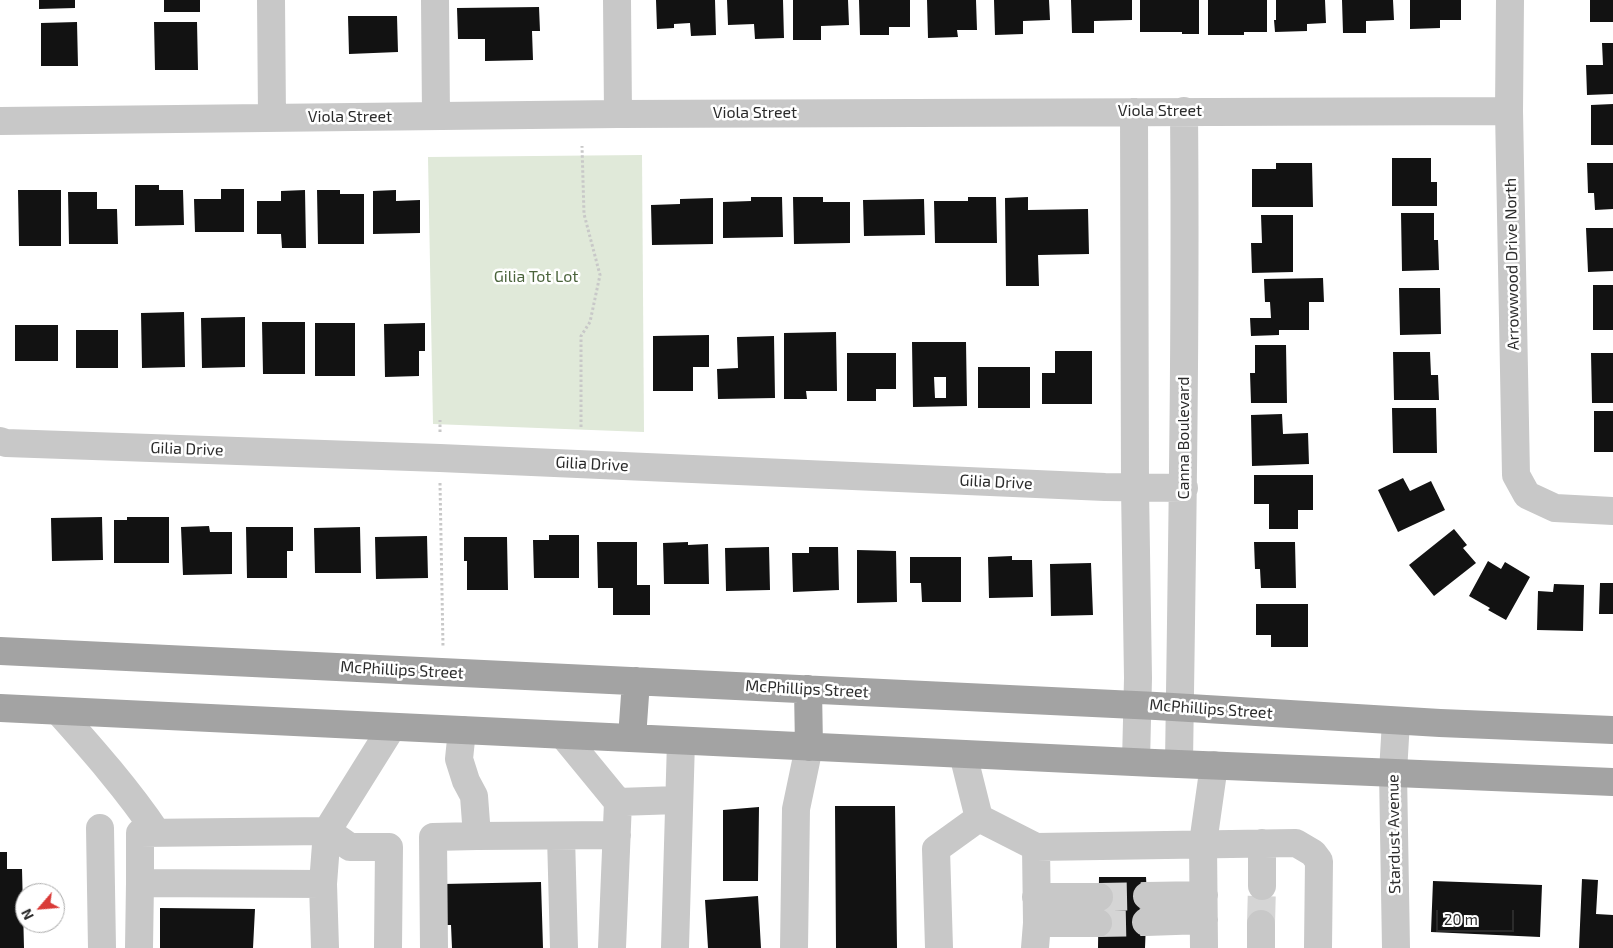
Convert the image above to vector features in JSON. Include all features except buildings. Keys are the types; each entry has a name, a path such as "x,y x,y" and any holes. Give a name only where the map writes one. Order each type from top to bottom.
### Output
{"main road":[{"name":"McPhillips Street","path":"0,651 1180,707 1396,721 1613,730"},
{"path":"632,738 636,681"},
{"path":"808,689 809,746"},
{"path":"0,708 1179,764 1613,782"}],"street":[{"path":"272,0 272,117"},
{"path":"435,0 436,116"},
{"path":"617,0 618,114"},
{"name":"Arrowwood Drive North","path":"1510,0 1509,111 1516,474 1527,495 1555,508 1613,512"},
{"name":"Canna Boulevard","path":"1179,764 1179,678 1184,488 1184,111"},
{"name":"Viola Street","path":"0,121 618,114 1509,111"},
{"path":"1134,112 1135,488 1138,678 1136,762"},
{"name":"Gilia Drive","path":"0,440 6,443 440,458 1135,488 1184,488"},
{"path":"58,711 88,744 130,796 156,833"},
{"name":"Stardust Avenue","path":"1396,721 1393,772 1396,948"},
{"path":"325,948 324,884 328,831 392,727"},
{"path":"462,730 459,759 466,781 474,796 477,836"},
{"path":"563,735 618,802 612,948"},
{"path":"675,948 680,741"},
{"path":"794,948 796,809 809,746"},
{"path":"963,754 979,818 1036,847 1296,843 1313,853 1319,861 1318,948"},
{"path":"1204,948 1203,843 1214,765"},
{"path":"618,802 678,800"},
{"path":"939,948 936,849 979,818"},
{"path":"100,828 102,948"},
{"path":"139,948 140,833 328,831 350,846 389,847 388,948"},
{"path":"434,948 433,837 617,835"},
{"path":"561,836 564,948"},
{"path":"1262,843 1262,886"},
{"path":"1036,847 1036,923 1099,910"},
{"path":"140,883 324,884"},
{"path":"1146,909 1204,907"}],"path":[{"path":"581,427 581,336 590,322 600,274 584,214 582,146"},
{"path":"440,420 444,672"}],"green space":[{"name":"Gilia Tot Lot","path":"642,155 644,432 433,424 428,157"}],"tunnel":[{"path":"1261,924 1262,886"},
{"path":"1099,897 1147,896"},
{"path":"1098,923 1146,922"}]}
